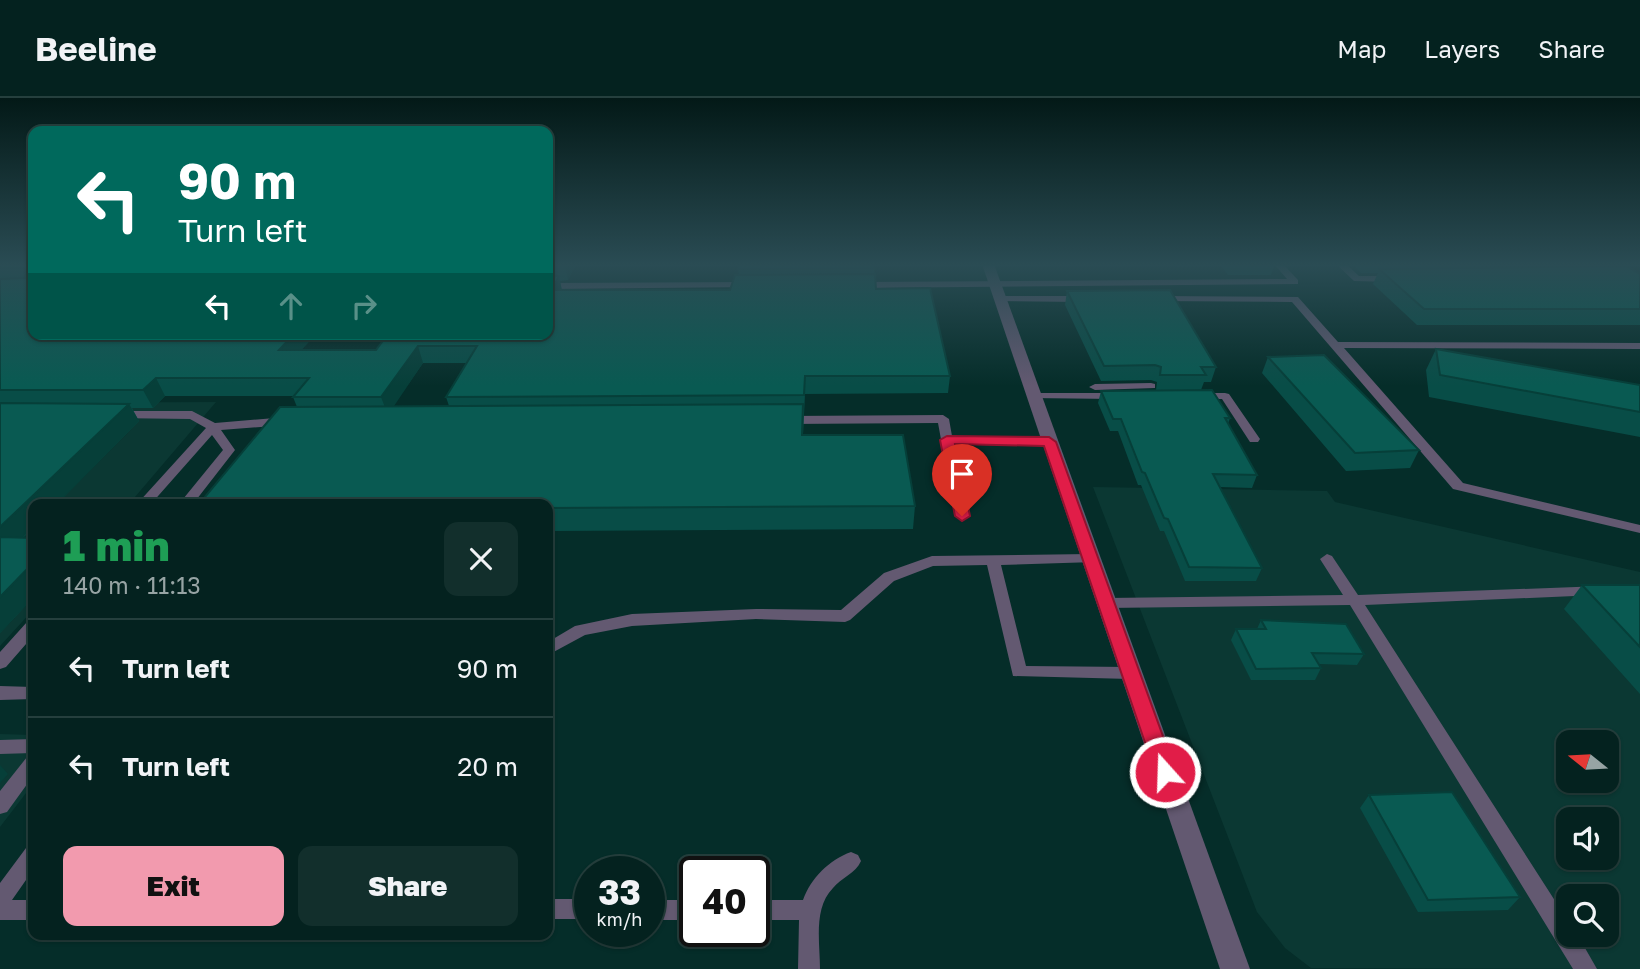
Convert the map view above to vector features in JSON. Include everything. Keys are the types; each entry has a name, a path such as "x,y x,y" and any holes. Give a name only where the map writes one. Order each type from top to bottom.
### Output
{"street":[{"path":"1002,305 1236,969"}],"lane":[{"path":"1299,305 1458,486 1640,528"},
{"path":"1334,345 1640,346"},
{"path":"1032,392 1154,391"},
{"path":"1184,396 1225,396 1254,439"},
{"path":"110,415 192,415 213,427 229,450 190,499"},
{"path":"768,420 943,419 962,516"},
{"path":"148,499 213,427 296,421"},
{"path":"947,440 1049,442"},
{"path":"553,646 581,630 632,620 757,614 845,616 889,577 932,561 1090,559"},
{"path":"1327,559 1586,969"},
{"path":"993,560 1019,672 1130,673"},
{"path":"1106,603 1354,600 1612,590"},
{"path":"0,663 28,632"},
{"path":"0,693 28,692"},
{"path":"0,747 28,746"},
{"path":"0,806 28,769"},
{"path":"0,900 28,860"},
{"path":"809,969 810,910 816,890 829,874 851,861"},
{"path":"553,909 574,909"},
{"path":"770,909 810,910"},
{"path":"0,910 28,910"}],"shaded area":[{"path":"216,402 133,499 28,499 28,615 0,646 0,403"},
{"path":"1093,487 1327,491 1335,502 1640,572 1640,969 1311,968 1285,948 1257,912"},
{"path":"0,734 28,735 28,791 0,827"}],"building":[{"path":"0,305 28,305 28,340 288,340 279,350 376,350 384,340 553,340 553,305 934,305 950,376 805,376 804,395 446,397 477,346 418,346 381,397 293,397 309,378 156,378 143,390 0,390"},
{"path":"1074,305 1179,305 1216,367 1201,367 1206,375 1160,375 1161,367 1155,365 1104,366"},
{"path":"1419,305 1640,305 1640,309 1424,309"},
{"path":"1436,349 1640,385 1640,412 1440,375"},
{"path":"1324,355 1419,450 1355,453 1268,357"},
{"path":"1212,390 1230,418 1225,418 1257,475 1213,474 1262,568 1189,567 1168,519 1164,518 1145,473 1142,472 1121,419 1113,419 1101,391"},
{"path":"0,403 129,404 28,499 0,527"},
{"path":"803,404 802,435 903,435 915,506 553,508 553,499 203,499 280,407"},
{"path":"0,537 28,538 28,568 0,597"},
{"path":"1582,585 1640,585 1640,647"},
{"path":"1261,620 1346,624 1364,654 1312,653 1321,668 1256,669 1236,629 1266,629"},
{"path":"1452,792 1520,897 1428,900 1369,795"}],"route":[{"path":"962,516 947,440 1049,442 1165,772"}]}
